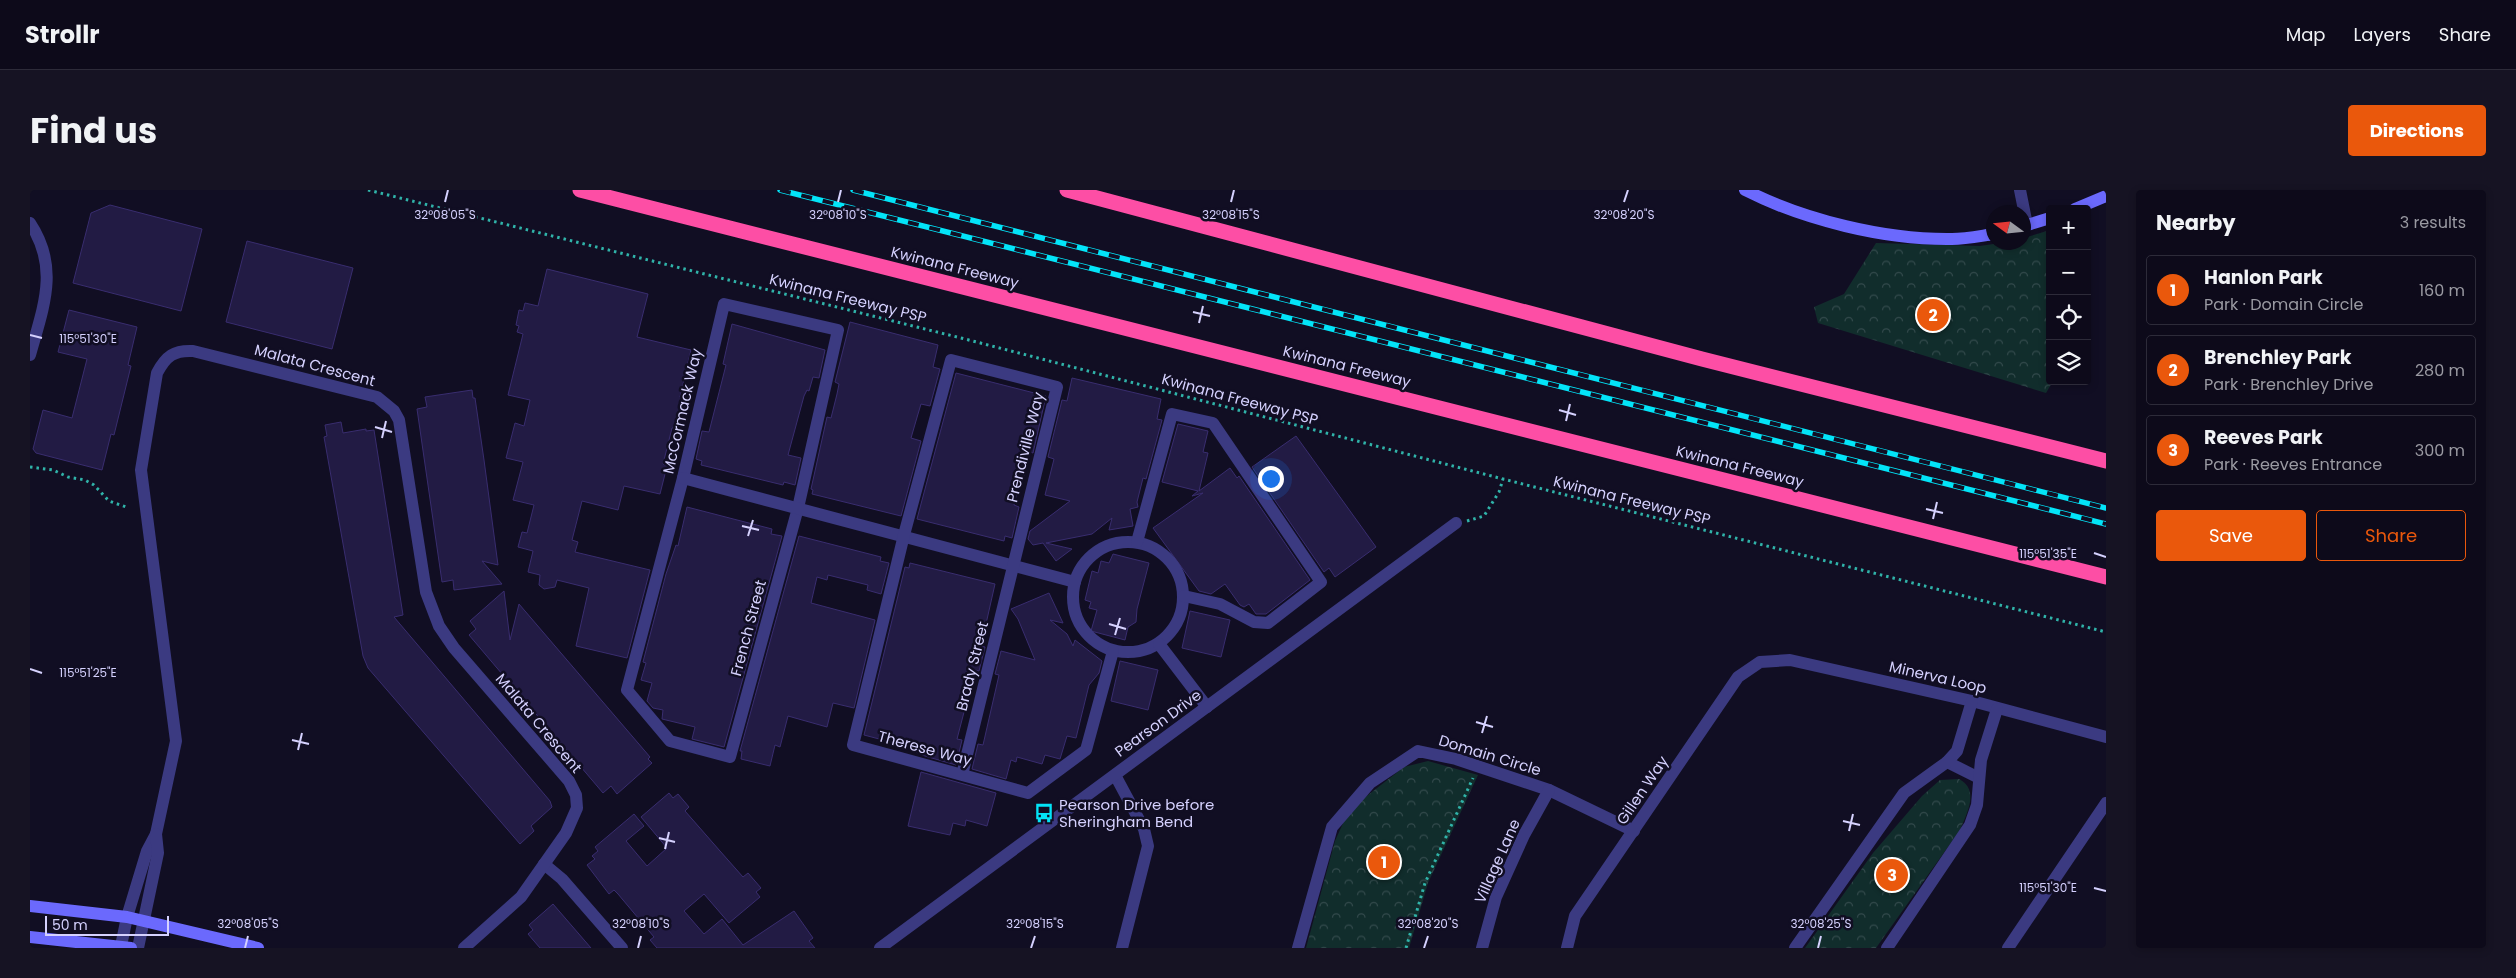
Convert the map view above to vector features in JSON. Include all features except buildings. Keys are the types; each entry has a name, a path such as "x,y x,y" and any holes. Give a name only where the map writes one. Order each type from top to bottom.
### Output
{"highway":[{"name":"Kwinana Freeway","path":"580,190 2106,577"},
{"path":"1067,190 1702,359 2106,461"}],"street":[{"path":"1745,190 1802,213 1856,228 1893,235 1952,239 1986,235"},
{"path":"2020,190 2022,205"},
{"path":"2085,205 2106,196"},
{"path":"2031,223 2046,219"},
{"path":"30,223 45,253 47,267 45,296 30,356"},
{"name":"McCormack Way","path":"730,757 670,741 627,690 683,478 724,304 838,330 798,508"},
{"name":"Malata Crescent","path":"126,947 127,917 147,851 156,834 174,756 176,726 141,470 157,373 164,361 172,353 182,350 193,351 377,397 394,411 399,420 403,439 426,592 439,626 454,648 547,754 569,782 576,795 578,808 574,820 521,898 464,948"},
{"name":"Prendiville Way","path":"904,535 952,360 1057,387 1014,564"},
{"path":"1138,542 1172,414 1213,424 1321,582 1268,623 1254,622 1220,604 1184,596"},
{"path":"683,478 1014,564 1075,582"},
{"name":"French Street","path":"730,757 798,508"},
{"name":"Pearson Drive","path":"880,948 1456,523"},
{"name":"Therese Way","path":"904,535 854,745 1028,793 1086,750 1113,651"},
{"path":"1121,542 1138,542 1156,548 1170,560 1180,577 1184,596 1181,614 1172,631 1159,644 1144,651 1128,653 1113,651 1097,643 1080,624 1073,599 1075,582 1082,567 1092,555 1106,546 1121,542"},
{"name":"Brady Street","path":"962,775 1014,564"},
{"path":"1159,644 1207,707"},
{"name":"Minerva Loop","path":"1760,662 1790,660 1972,701 2106,738"},
{"name":"Gillen Way","path":"1566,948 1575,916 1738,677 1760,662"},
{"path":"1795,948 1904,793 1947,762 1957,751 1972,701"},
{"path":"1887,948 1970,825 1977,805 1979,778 1985,745 1997,709"},
{"name":"Domain Circle","path":"1298,948 1332,827 1370,783 1418,751 1456,759 1549,790 1634,832"},
{"path":"1947,762 1979,778"},
{"path":"1115,775 1144,829 1148,846 1122,948"},
{"name":"Village Lane","path":"1482,948 1496,897 1524,835 1549,790"},
{"path":"2008,948 2106,803"},
{"name":"Malata Crescent","path":"138,948 158,853 156,834"},
{"path":"544,864 562,879 622,948"},
{"path":"30,906 127,917 258,948"},
{"path":"30,936 126,947"}],"path":[{"name":"Kwinana Freeway PSP","path":"368,190 965,339 1503,479 2106,632"},
{"path":"30,467 53,470 68,477 85,480 94,485 109,501 129,508"},
{"path":"1456,523 1484,516 1499,492 1503,479"},
{"path":"1406,948 1425,883 1478,766"}],"green space":[{"path":"2046,231 2046,385 2051,385 2046,393 1818,323 1814,307 1844,294 1876,243 1986,245 1986,250 2031,250 2031,236"},
{"path":"1428,761 1478,775 1428,883 1409,948 1306,948 1335,841 1344,821 1354,806 1404,767"},
{"path":"1959,779 1969,789 1970,795 1968,809 1960,830 1876,948 1805,948 1873,853 1922,796 1940,780"}],"railway":[{"path":"780,190 2106,524"},
{"path":"853,190 2106,508"}],"place":[{"name":"Brenchley Park","path":"1933,315"},
{"name":"Pearson Drive before Sheringham Bend","path":"1044,813"},
{"name":"Hanlon Park","path":"1384,862"},
{"name":"Reeves Park","path":"1892,875"}]}
